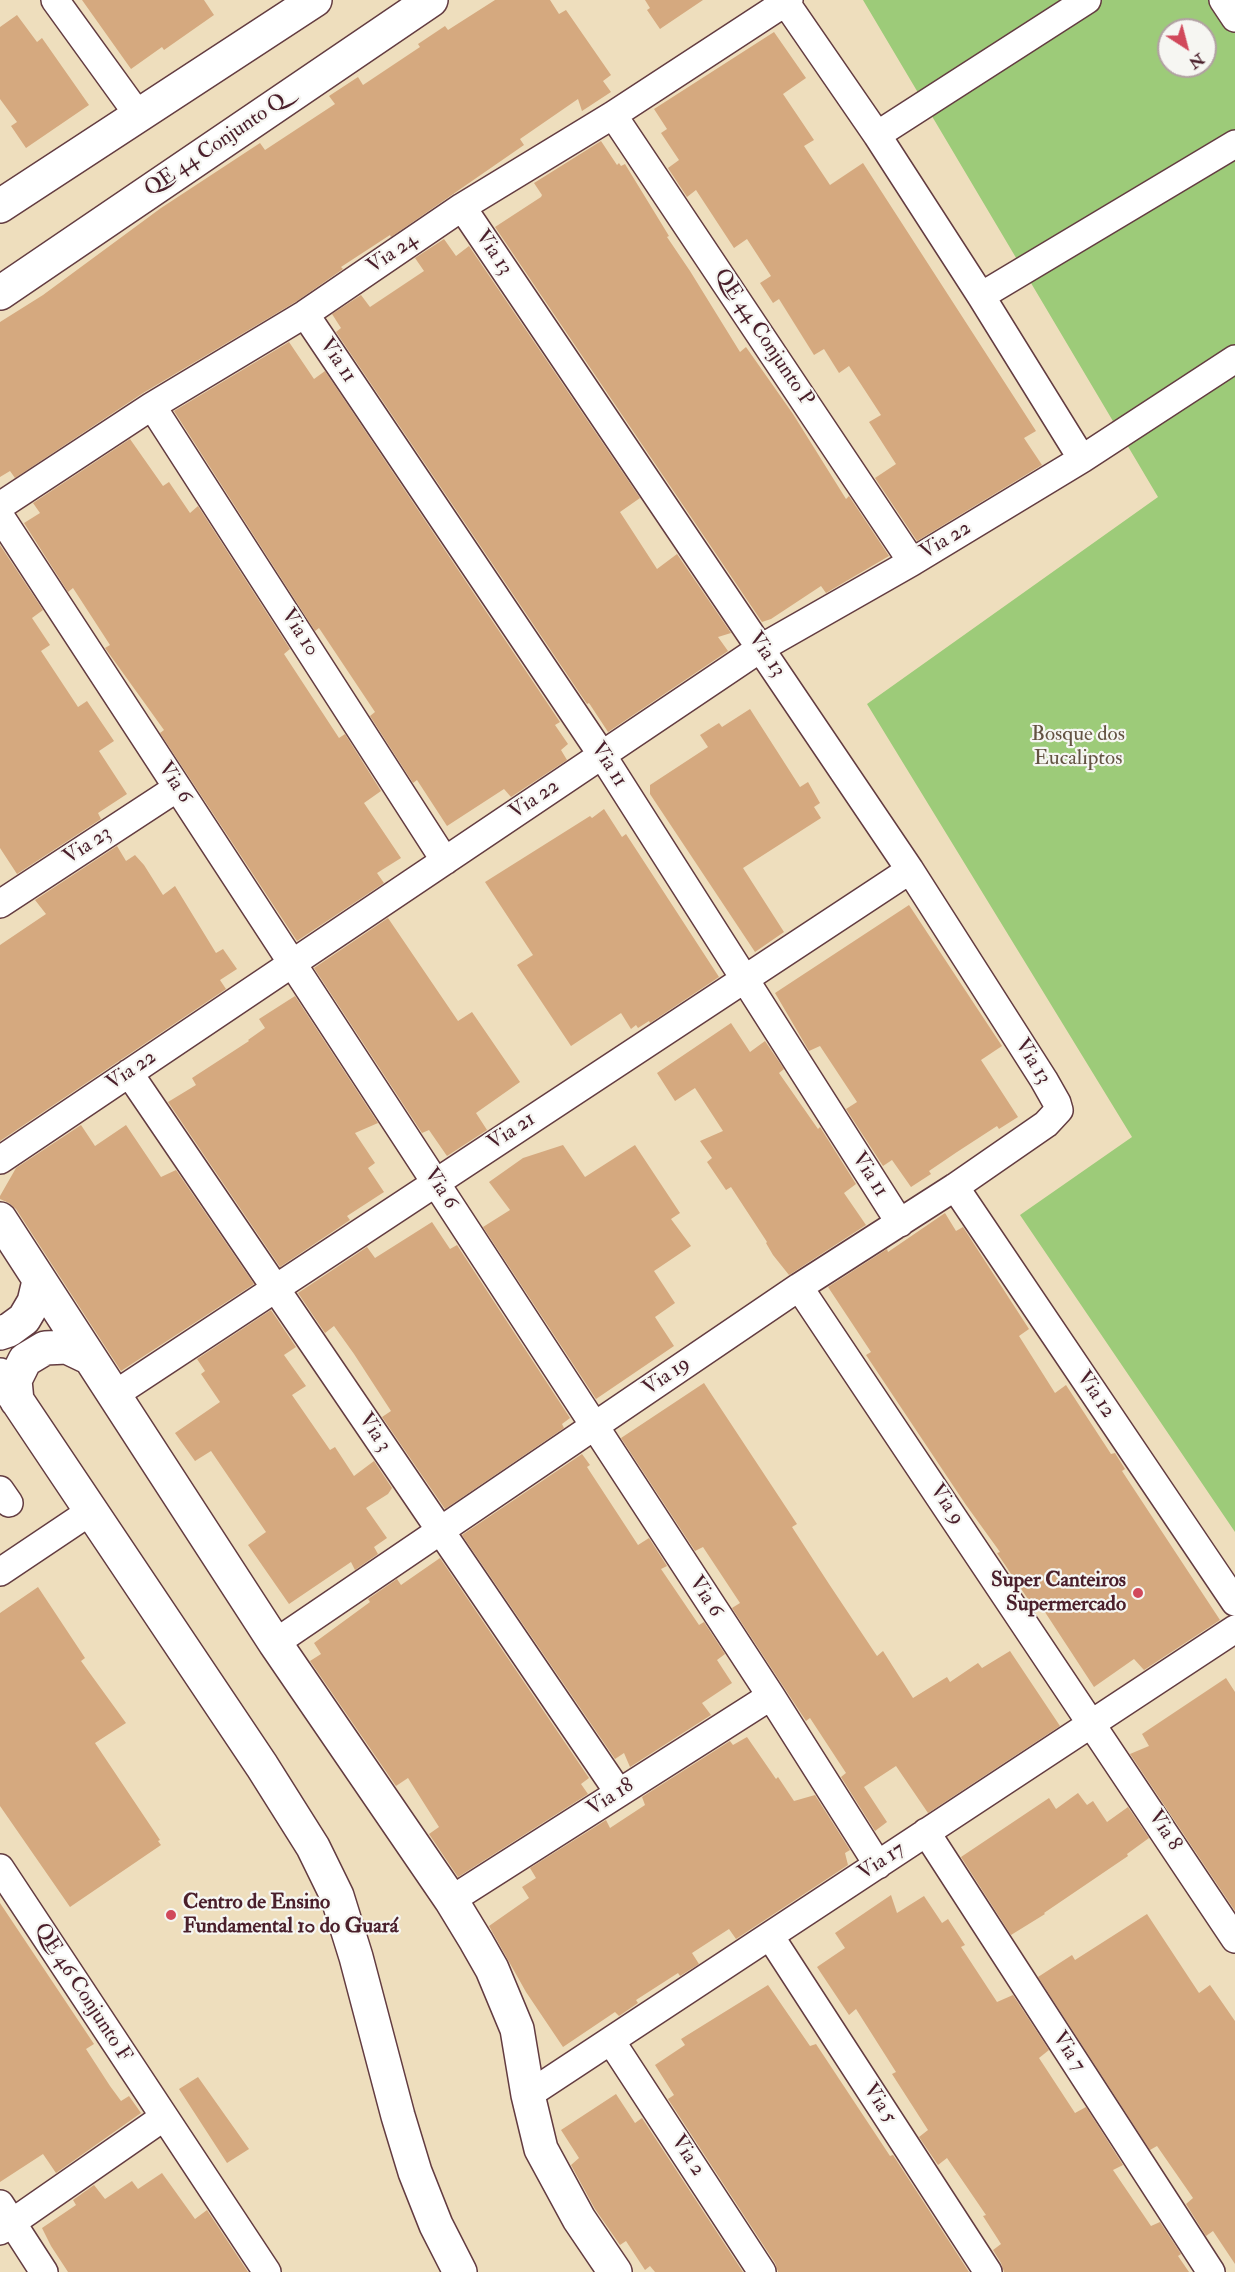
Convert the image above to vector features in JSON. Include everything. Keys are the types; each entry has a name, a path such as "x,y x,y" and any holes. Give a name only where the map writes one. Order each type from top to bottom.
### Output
{"street":[{"path":"56,0 139,116"},
{"name":"QE 44 Conjunto Q","path":"0,293 431,0"},
{"path":"877,135 1088,0"},
{"path":"1223,0 1235,18"},
{"path":"0,206 310,1"},
{"path":"786,1 877,135 981,296 1082,459"},
{"name":"Via 24","path":"0,506 152,406 305,314 462,207 613,115 786,1"},
{"name":"QE 44 Conjunto P","path":"613,115 912,562"},
{"path":"981,296 1235,144"},
{"name":"Via 13","path":"462,207 910,870 1044,1080 1059,1110"},
{"name":"Via 11","path":"305,314 602,755 900,1223"},
{"name":"Via 22","path":"0,1160 761,648 912,562 1082,459 1235,359"},
{"name":"Via 10","path":"152,406 445,861"},
{"name":"Via 6","path":"0,516 771,1696 878,1865"},
{"name":"Via 23","path":"4,893 177,788"},
{"name":"Via 21","path":"114,1395 910,870"},
{"name":"Via 3","path":"129,1073 619,1793"},
{"name":"Via 19","path":"275,1643 799,1287 956,1188 1046,1124 1059,1110"},
{"name":"Via 12","path":"956,1188 1235,1602"},
{"path":"0,1219 275,1643 451,1900 492,1969 517,2029 528,2095 541,2149 579,2219 615,2272"},
{"path":"0,1332 9,1330 24,1319 34,1302 39,1281"},
{"name":"Via 9","path":"799,1287 1092,1723"},
{"path":"88,1357 67,1347 45,1348 25,1360 9,1388 313,1846 337,1896 415,2172 436,2225 460,2272"},
{"path":"0,1572 91,1511"},
{"name":"Via 17","path":"528,2095 1235,1629"},
{"name":"Via 18","path":"451,1900 771,1696"},
{"name":"Via 8","path":"1092,1723 1235,1939"},
{"name":"Via 7","path":"926,1832 1210,2272"},
{"name":"QE 46 Conjunto F","path":"0,1868 267,2272"},
{"name":"Via 5","path":"770,1936 988,2272"},
{"name":"Via 2","path":"611,2041 762,2272"},
{"path":"44,2272 4,2219 164,2117"}],"green space":[{"name":"Bosque dos Eucaliptos","path":"863,0 1235,0 1235,1532 1020,1215 1132,1137 867,704 1158,497"}],"building":[{"path":"82,0 204,0 214,15 164,50 162,47 131,69"},
{"path":"495,0 550,0 559,14 566,10 611,75 603,81 611,92 582,111 578,99 520,139 524,145 391,237 390,235 341,267 343,269 297,301 143,393 15,478 10,471 0,477 0,322 43,295 161,208 260,143 265,150 335,104 329,96 358,77 363,85 420,47 418,44 445,26 448,30"},
{"path":"645,0 703,0 660,29 647,10 650,8"},
{"path":"17,15 37,42 42,38 89,105 26,148 11,126 17,122 0,99 0,27"},
{"path":"774,32 806,78 783,94 814,140 804,146 830,185 863,163 1036,431 1024,438 1042,465 917,541 875,478 896,464 869,422 881,415 849,366 839,373 824,349 814,355 779,299 773,303 760,283 771,276 747,239 734,248 696,190 687,197 668,168 679,160 661,133 667,129 654,109"},
{"path":"601,141 617,165 625,164 669,236 667,237 740,352 746,347 793,414 846,499 849,496 889,556 826,593 821,586 771,619 762,622 495,227 541,197 534,183"},
{"path":"444,239 456,256 469,246 640,498 620,512 657,569 677,554 731,633 718,637 728,651 608,732 336,332 341,328 332,314 361,295 370,307 424,271 415,258"},
{"path":"289,342 314,379 325,371 560,722 555,725 568,744 561,750 567,760 511,797 504,789 447,826 417,780 413,783 370,716 375,712 319,628 315,631 174,411"},
{"path":"130,439 163,486 169,482 190,513 198,506 290,649 284,654 339,738 345,734 381,791 364,803 401,858 377,873 384,883 297,941 160,733 164,730 105,648 110,645 73,588 68,592 24,523 40,513 33,503"},
{"path":"0,545 43,610 32,618 50,645 41,651 78,707 87,701 114,741 99,751 127,794 98,813 101,819 17,874 0,848"},
{"path":"750,709 800,787 808,782 820,803 814,807 821,818 743,868 784,932 755,952 650,794 650,785 708,747 700,735 719,723 722,727"},
{"path":"604,809 622,837 626,834 719,977 650,1023 649,1021 638,1028 636,1025 631,1029 621,1013 571,1046 517,965 533,955 485,882"},
{"path":"117,846 126,861 135,855 163,895 175,886 216,953 223,949 237,969 220,980 226,989 0,1141 0,945 46,914 35,900"},
{"path":"909,905 1002,1046 981,1060 1018,1117 999,1129 997,1126 957,1152 929,1171 931,1174 911,1187 892,1160 883,1166 846,1109 857,1102 820,1046 809,1051 775,993"},
{"path":"388,918 458,1021 472,1012 520,1082 476,1113 487,1130 447,1156 429,1130 422,1133 314,968"},
{"path":"295,996 378,1123 355,1133 375,1163 368,1168 384,1192 347,1216 350,1220 280,1267 168,1102 196,1085 192,1078 265,1028 259,1019"},
{"path":"731,1023 750,1052 765,1041 784,1069 779,1073 818,1129 820,1127 856,1184 844,1193 866,1225 789,1275 773,1255 731,1187 726,1190 707,1162 712,1158 700,1141 723,1131 695,1088 675,1101 657,1073"},
{"path":"81,1125 95,1146 126,1125 161,1177 176,1170 254,1284 121,1371 16,1209 0,1199 16,1168"},
{"path":"563,1145 585,1177 635,1145 680,1213 671,1219 691,1246 654,1271 675,1303 655,1317 674,1346 596,1399 483,1227 510,1210 489,1182 523,1158"},
{"path":"945,1213 956,1231 963,1227 1029,1329 1019,1336 1055,1393 1066,1385 1111,1454 1115,1453 1125,1469 1122,1471 1220,1620 1144,1670 1134,1659 1094,1687 1041,1606 1034,1608 997,1553 1000,1552 866,1355 871,1352 828,1287 887,1249 888,1252"},
{"path":"432,1222 450,1249 457,1245 570,1418 562,1424 564,1428 445,1509 382,1417 391,1411 354,1354 334,1326 325,1333 298,1293 367,1247 375,1258"},
{"path":"271,1310 296,1347 284,1355 306,1386 292,1395 330,1450 335,1447 354,1476 374,1461 392,1488 388,1494 366,1508 387,1538 374,1547 378,1554 355,1570 351,1562 289,1604 248,1545 266,1532 211,1451 195,1461 175,1433 220,1402 201,1374 205,1371 197,1359"},
{"path":"704,1383 797,1524 792,1527 829,1584 877,1656 883,1651 913,1698 947,1677 950,1682 978,1663 982,1668 1010,1651 1060,1726 928,1813 896,1766 864,1787 887,1822 875,1831 841,1777 846,1773 810,1718 806,1721 732,1608 740,1603 703,1547 695,1551 621,1438"},
{"path":"582,1454 590,1465 587,1467 638,1545 649,1538 667,1566 661,1569 699,1625 704,1622 725,1654 717,1660 732,1683 702,1703 711,1715 630,1767 624,1753 615,1759 462,1535"},
{"path":"440,1558 589,1778 581,1784 588,1794 458,1877 429,1834 439,1827 408,1778 396,1786 310,1661 321,1654 314,1643 370,1602 368,1599 397,1579 401,1585"},
{"path":"38,1587 85,1658 81,1661 126,1723 95,1743 160,1840 158,1841 161,1845 70,1907 0,1806 0,1613"},
{"path":"1226,1678 1235,1692 1235,1911 1130,1754 1149,1746 1142,1734"},
{"path":"747,1737 794,1801 815,1795 850,1850 845,1853 848,1865 736,1939 729,1929 692,1953 699,1964 680,1976 678,1973 636,2000 638,2003 619,2016 615,2012 563,2047 526,1992 489,1926 529,1898 522,1887 536,1878 530,1868 606,1820 610,1828 645,1805 642,1797 730,1741 733,1745"},
{"path":"1078,1793 1087,1805 1093,1801 1107,1822 1128,1807 1149,1838 1127,1854 1128,1856 1011,1935 961,1857 1049,1798 1056,1809"},
{"path":"891,1895 897,1913 924,1896 942,1923 948,1919 965,1945 961,1947 997,2002 1013,1995 1049,2050 1039,2058 1075,2113 1086,2107 1123,2165 1113,2170 1151,2226 1160,2222 1181,2254 1178,2256 1189,2272 1004,2272 993,2250 1001,2244 983,2216 986,2215 947,2158 938,2165 919,2137 928,2130 892,2074 896,2072 856,2009 849,2015 817,1967 845,1948 835,1933"},
{"path":"0,1903 94,2044 86,2049 110,2086 121,2101 129,2096 141,2113 56,2173 43,2154 0,2182"},
{"path":"1147,1914 1199,1993 1210,1985 1235,2021 1235,2264 1213,2231 1206,2236 1186,2204 1193,2198 1157,2146 1150,2150 1038,1977 1072,1955 1075,1960"},
{"path":"768,1985 810,2046 816,2044 890,2156 893,2155 969,2272 778,2272 775,2263 668,2099 674,2095 655,2065 685,2045 681,2039"},
{"path":"198,2077 249,2149 227,2163 179,2089"},
{"path":"616,2094 635,2123 642,2118 743,2272 655,2272 650,2266 645,2270 626,2241 620,2245 595,2209 571,2165 579,2158 561,2130"},
{"path":"162,2173 195,2219 207,2210 248,2272 68,2272 42,2228 76,2205 73,2200 94,2185 105,2199 132,2181 138,2189"}],"place":[{"name":"Super Canteiros Supermercado","path":"1138,1593"},
{"name":"Centro de Ensino Fundamental 10 do Guará","path":"171,1915"}]}
